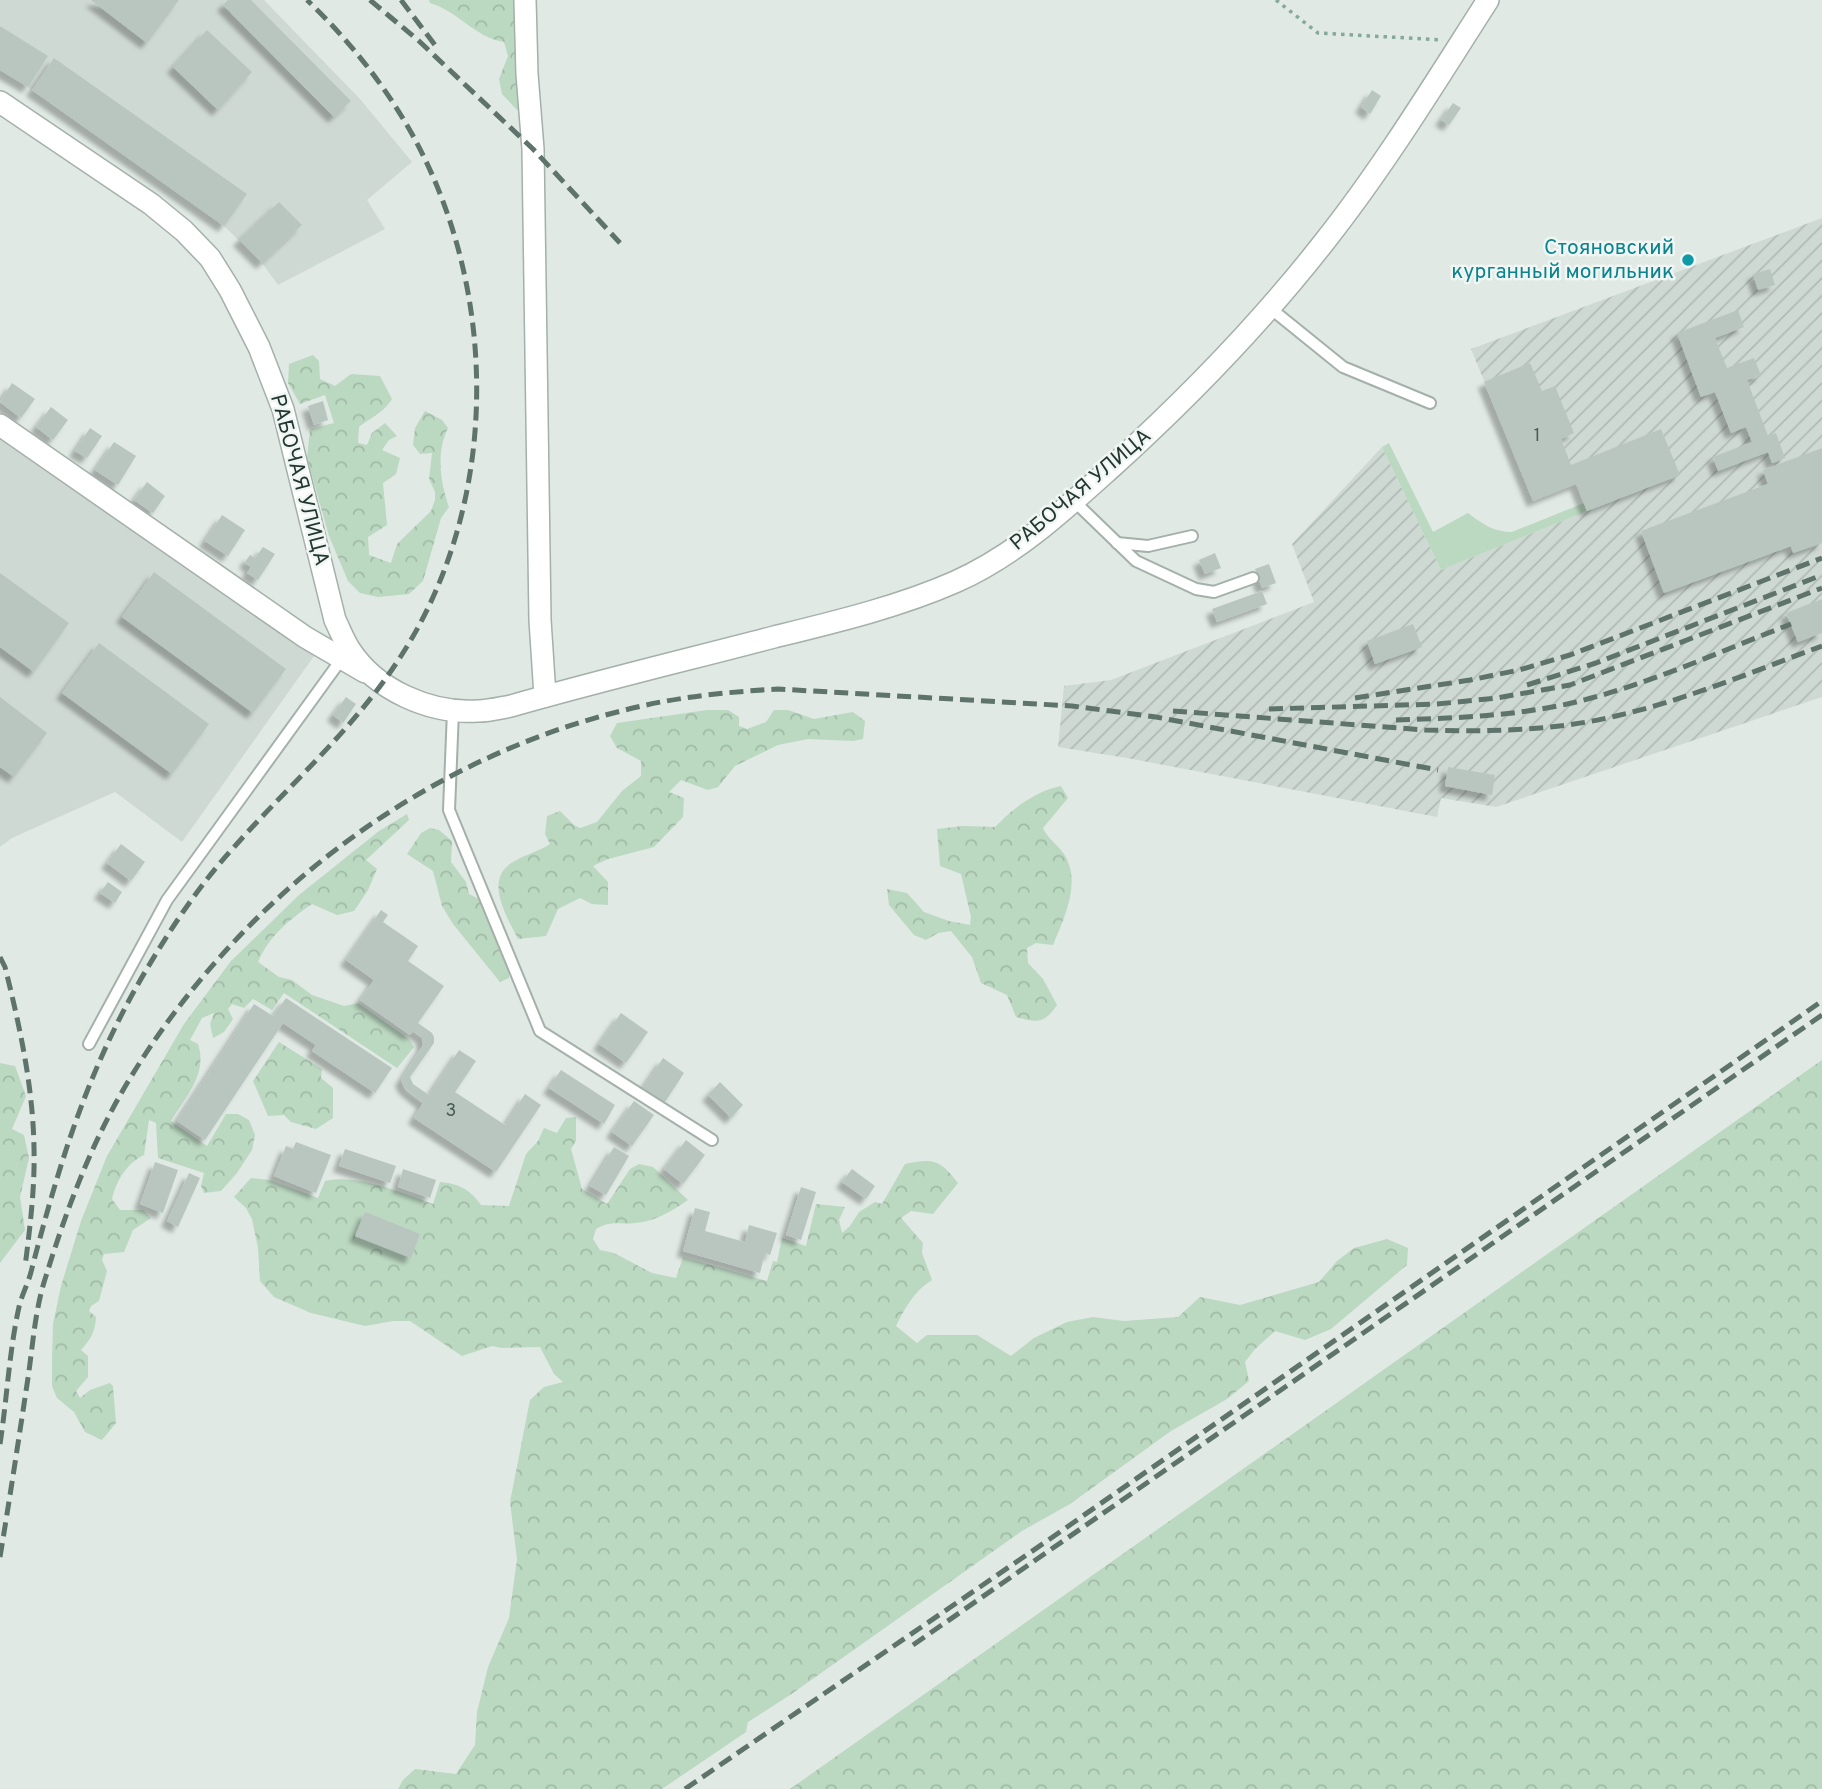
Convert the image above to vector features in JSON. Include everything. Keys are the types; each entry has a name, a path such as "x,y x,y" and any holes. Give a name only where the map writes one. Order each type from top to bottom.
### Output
{"street":[{"path":"525,0 533,149 540,607 545,696"},
{"name":"РАБОЧАЯ УЛИЦА","path":"0,425 305,637 408,697 430,706 453,711 479,711 511,706 843,620 908,600 957,581 998,559 1036,533 1074,501 1169,414 1216,368 1327,239 1380,167 1488,0"},
{"name":"РАБОЧАЯ УЛИЦА","path":"0,102 151,204 211,258 259,346 284,409 335,620 349,650 370,675"}],"lane":[{"path":"1270,308 1343,367 1430,403"},
{"path":"1074,501 1136,561 1196,589 1214,592 1253,578"},
{"path":"1118,543 1148,546 1192,536"},
{"path":"89,1044 167,900 343,657"},
{"path":"453,711 449,810 540,1031 712,1140"}],"path":[{"path":"1276,0 1318,33 1462,41"}],"shaded area":[{"path":"0,0 264,0 360,99 412,162 367,200 385,229 278,285 262,263 224,226 0,70"},
{"path":"1822,218 1822,697 1496,807 1441,798 1437,817 1058,747 1064,686 1111,680 1314,602 1292,544 1382,447 1441,570 1587,511 1576,484 1533,501 1471,349"},
{"path":"0,437 314,656 182,842 115,792 12,838 0,847"}],"green space":[{"path":"429,0 520,0 529,105 518,111 502,94 499,79 508,56 504,42 475,30"},
{"path":"313,355 319,361 320,379 335,386 351,374 380,376 392,399 381,412 359,427 358,443 367,445 372,433 385,423 397,436 389,440 382,450 400,458 396,474 383,483 387,525 368,537 369,555 391,563 397,544 431,511 435,500 435,492 429,479 432,453 420,454 413,445 415,428 425,411 442,420 448,428 442,447 441,467 449,507 441,518 423,581 409,594 378,597 360,593 348,581 329,536 307,458 310,429 334,423 325,395 300,404 288,383 289,364"},
{"path":"1389,443 1433,532 1468,513 1488,527 1512,532 1584,503 1587,511 1441,570 1382,447"},
{"path":"707,710 728,710 739,717 739,726 747,729 766,722 774,710 788,710 814,719 853,712 865,721 863,739 808,739 778,745 735,766 718,787 708,790 681,780 669,792 684,798 683,817 654,847 608,859 593,866 608,882 608,905 592,904 580,898 558,909 546,936 518,939 500,898 500,877 505,868 550,844 545,834 547,816 560,811 580,828 597,822 622,791 641,776 641,761 617,748 610,736 617,723"},
{"path":"1061,786 1068,798 1043,828 1064,854 1069,865 1069,900 1053,945 1036,943 1027,948 1028,963 1043,979 1057,1005 1044,1019 1029,1020 1016,1017 1007,995 981,983 972,957 951,931 938,933 926,940 914,935 889,905 887,889 907,893 924,912 970,925 971,917 961,874 940,866 937,829 963,826 995,827 1025,801"},
{"path":"407,814 409,820 366,860 377,869 368,890 354,911 337,915 312,904 280,929 258,962 279,977 292,980 312,995 344,1006 358,1003 409,1039 414,1047 397,1068 284,993 272,1010 253,999 244,1008 232,1004 228,1009 233,1019 224,1032 213,1038 210,1024 214,1013 202,1018 190,1040 198,1044 198,1075 171,1121 207,1146 226,1114 238,1114 249,1120 255,1135 252,1150 221,1191 204,1193 201,1186 204,1173 158,1158 156,1123 149,1120 144,1155 123,1173 112,1199 120,1210 143,1210 151,1218 133,1230 124,1252 104,1254 102,1260 107,1271 99,1301 91,1306 89,1311 96,1317 95,1327 81,1350 88,1356 88,1377 76,1391 80,1398 90,1390 110,1383 113,1386 116,1423 102,1440 85,1432 74,1412 57,1398 52,1386 53,1324 61,1286 81,1221 107,1156 184,1024 231,961 299,895 379,831"},
{"path":"430,828 439,830 452,841 451,862 466,882 469,894 483,901 509,971 509,978 500,982 453,924 442,906 433,871 407,854 421,833"},
{"path":"279,1042 322,1069 321,1078 333,1088 333,1118 316,1129 291,1122 284,1115 268,1116 253,1081"},
{"path":"1822,1060 1822,1789 790,1789"},
{"path":"0,1063 15,1066 26,1096 12,1129 24,1135 29,1158 20,1197 25,1230 0,1263"},
{"path":"576,1117 576,1141 571,1149 582,1189 607,1204 630,1169 639,1164 653,1167 688,1200 649,1221 602,1226 596,1229 593,1239 600,1250 614,1253 652,1273 676,1278 683,1257 767,1281 773,1261 777,1262 782,1238 806,1246 816,1204 845,1207 839,1220 842,1233 859,1212 875,1202 882,1204 905,1164 929,1161 941,1165 958,1183 933,1214 911,1211 901,1218 923,1243 922,1253 932,1280 915,1295 896,1326 917,1343 927,1335 977,1335 1011,1356 1034,1338 1067,1322 1093,1317 1124,1321 1178,1317 1200,1297 1240,1305 1319,1282 1337,1261 1354,1248 1387,1239 1408,1248 1407,1265 1331,1329 1305,1340 1275,1331 1245,1362 1249,1381 1227,1399 1171,1431 1070,1504 1022,1531 748,1722 746,1732 662,1789 398,1789 415,1769 456,1774 475,1745 477,1712 488,1667 509,1618 517,1559 510,1502 530,1400 544,1387 563,1382 554,1374 540,1347 492,1346 462,1356 410,1321 365,1326 311,1313 274,1297 260,1281 258,1248 252,1219 246,1208 234,1197 251,1178 269,1180 318,1198 325,1181 338,1179 379,1185 433,1204 440,1182 463,1188 481,1205 509,1206 526,1154 538,1141 544,1128 557,1133 566,1118"}],"building":[{"path":"91,0 179,0 147,43"},
{"path":"228,0 251,0 351,101 334,117 223,5"},
{"path":"0,26 48,56 28,87 0,70"},
{"path":"207,30 252,72 218,110 173,67"},
{"path":"54,58 247,194 224,226 32,90"},
{"path":"1372,90 1381,96 1370,114 1361,107"},
{"path":"1453,103 1461,108 1449,125 1441,120"},
{"path":"279,202 302,225 262,263 239,240"},
{"path":"1770,269 1775,285 1758,290 1753,274"},
{"path":"1738,310 1744,327 1715,338 1727,368 1754,358 1761,375 1747,380 1768,436 1776,433 1785,458 1772,463 1768,452 1718,471 1713,457 1752,442 1746,427 1731,433 1715,392 1701,397 1677,333"},
{"path":"1530,363 1542,391 1555,386 1574,433 1561,439 1571,465 1661,429 1680,475 1587,511 1576,484 1533,501 1484,382"},
{"path":"12,383 35,399 21,418 0,402"},
{"path":"323,401 328,420 314,425 308,406"},
{"path":"51,407 68,420 53,440 36,427"},
{"path":"90,428 102,436 87,458 75,451"},
{"path":"114,442 136,456 118,485 95,470"},
{"path":"1822,448 1822,543 1793,553 1791,546 1664,593 1641,531 1768,484 1763,470"},
{"path":"147,482 165,496 153,513 134,500"},
{"path":"222,515 245,530 228,556 205,541"},
{"path":"263,547 275,554 258,580 247,573 251,567 245,562 250,555 255,558"},
{"path":"1215,553 1221,568 1205,574 1199,560"},
{"path":"1269,564 1276,583 1262,588 1255,569"},
{"path":"154,572 286,669 253,713 122,617"},
{"path":"0,573 69,623 34,672 0,647"},
{"path":"1262,591 1267,604 1217,622 1212,609"},
{"path":"1822,599 1822,633 1798,642 1786,613"},
{"path":"1413,624 1422,647 1375,664 1367,641"},
{"path":"99,643 209,724 172,774 62,693"},
{"path":"0,697 47,733 14,777 0,767"},
{"path":"346,697 356,704 343,723 333,715"},
{"path":"1448,767 1495,775 1492,795 1445,786"},
{"path":"121,844 145,862 131,881 107,863"},
{"path":"108,882 122,892 115,903 100,893"},
{"path":"381,910 388,915 383,922 418,946 408,961 444,986 418,1023 432,1033 434,1043 410,1077 413,1084 429,1095 459,1050 476,1061 455,1092 505,1125 525,1094 541,1105 496,1172 414,1118 423,1103 405,1088 401,1080 423,1045 422,1037 413,1031 410,1035 360,1000 374,980 346,960"},
{"path":"286,998 392,1068 375,1093 312,1051 316,1045 283,1023 205,1140 177,1121 254,1004 273,1016"},
{"path":"621,1013 648,1032 626,1063 599,1044"},
{"path":"663,1058 684,1073 665,1102 643,1088"},
{"path":"561,1070 615,1105 604,1124 549,1088"},
{"path":"720,1082 743,1105 731,1118 708,1095"},
{"path":"634,1101 654,1115 632,1146 612,1132"},
{"path":"686,1140 705,1155 683,1184 664,1169"},
{"path":"296,1142 331,1155 316,1193 274,1176 286,1146 293,1149"},
{"path":"614,1147 629,1156 606,1195 590,1186"},
{"path":"345,1149 396,1166 390,1183 339,1166"},
{"path":"155,1162 178,1170 163,1213 140,1204"},
{"path":"403,1169 436,1180 430,1198 398,1187"},
{"path":"852,1169 875,1186 866,1199 842,1182"},
{"path":"189,1173 200,1178 178,1227 167,1221"},
{"path":"801,1187 816,1192 801,1240 786,1235"},
{"path":"695,1208 710,1212 705,1231 745,1242 749,1225 777,1233 770,1255 765,1253 760,1273 683,1251"},
{"path":"365,1212 420,1234 411,1258 355,1236"}],"railway":[{"path":"0,1444 19,1307 78,1116 107,1044 125,1008 198,891 235,846 343,731 383,682 401,656 434,596 457,532 471,466 477,397 473,329 461,261 441,196 412,134 390,97 351,46 307,0"},
{"path":"370,0 419,41 533,149 620,243"},
{"path":"401,0 438,49"},
{"path":"1355,698 1470,680 1519,670 1570,655 1822,558"},
{"path":"1527,685 1596,663 1822,575"},
{"path":"1269,709 1437,704 1497,698 1570,685 1822,588"},
{"path":"1396,720 1509,713 1576,702 1658,677 1791,624"},
{"path":"1173,711 1425,730 1545,728 1593,721 1668,702 1822,646"},
{"path":"0,1557 42,1288 80,1178 126,1085 170,1018 221,956 277,899 338,848 404,803 474,764 548,733 625,710 701,696 778,689 1072,706 1156,717 1438,770"},
{"path":"0,957 5,967 21,1035 33,1125 33,1193 25,1267"},
{"path":"685,1789 1044,1543 1822,1001"},
{"path":"913,1645 1822,1015"}],"place":[{"name":"Стояновский курганный могильник","path":"1688,260"}]}
